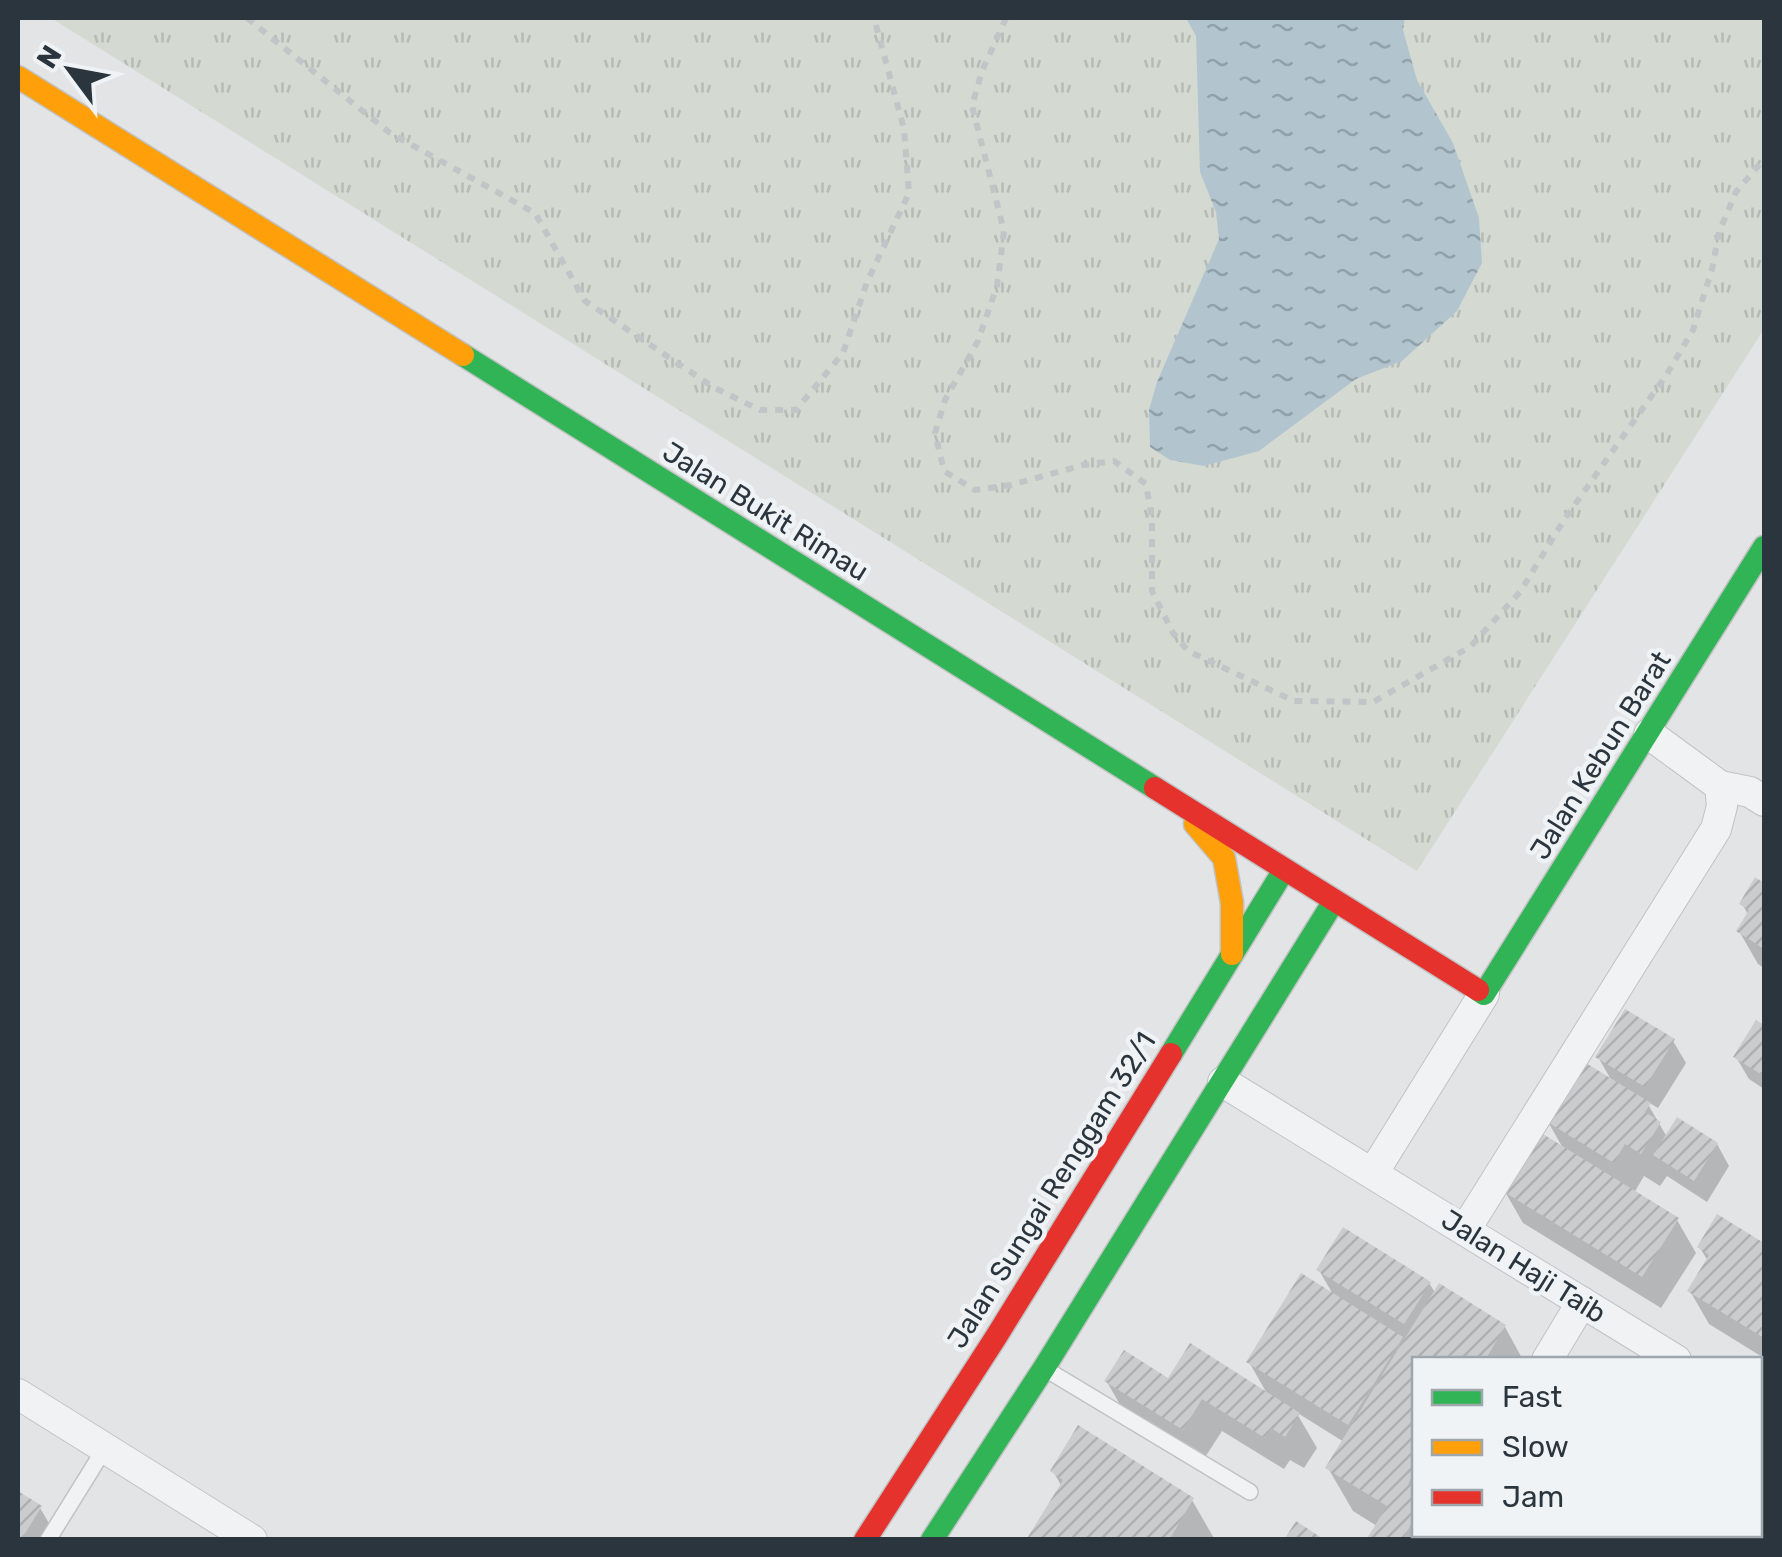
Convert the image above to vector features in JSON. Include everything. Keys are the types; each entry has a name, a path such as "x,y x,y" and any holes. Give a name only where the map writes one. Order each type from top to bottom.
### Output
{"main road":[{"name":"Jalan Bukit Rimau","path":"18,76 1484,994"},
{"name":"Jalan Kebun Barat","path":"1484,994 1764,547"},
{"path":"1178,804 1224,858 1232,903 1232,954"},
{"name":"Jalan Sungai Renggam 32/1","path":"932,1540 1020,1352 1232,954 1284,870"},
{"name":"Jalan Sungai Renggam 32/1","path":"865,1540 1020,1352 1222,1082 1334,900"}],"street":[{"path":"1649,734 1720,786 1750,792 1764,801"},
{"path":"1465,1230 1716,828 1722,806 1720,786"},
{"path":"1373,1173 1484,994"},
{"name":"Jalan Haji Taib","path":"1222,1082 1671,1357"},
{"path":"1549,1357 1582,1302"},
{"path":"18,1394 248,1539"}],"lane":[{"path":"1020,1352 1250,1492"},
{"path":"48,1540 105,1448"}],"path":[{"path":"246,18 390,133 534,214 585,301 714,387 760,410 796,410 843,353 867,282 909,193 904,128 874,18"},
{"path":"1006,18 982,71 972,106 1004,231 997,286 978,341 945,400 940,417 936,434 944,471 976,490 1010,486 1083,465 1114,462 1146,484 1152,519 1152,590 1173,632 1188,651 1294,701 1373,702 1470,647 1520,592 1693,330 1719,232 1736,192 1764,159"}],"green space":[{"path":"51,18 1764,18 1764,329 1417,871"}],"water":[{"path":"1186,18 1405,18 1403,30 1417,80 1453,143 1479,218 1482,263 1457,311 1402,361 1356,379 1259,451 1204,466 1170,460 1150,447 1149,410 1157,382 1219,239 1216,212 1200,172 1196,36"}],"building":[{"path":"1755,877 1764,883 1764,949 1736,931 1749,910 1739,904"},
{"path":"1625,1009 1675,1039 1645,1087 1595,1057"},
{"path":"1756,1020 1764,1025 1764,1076 1733,1057"},
{"path":"1581,1060 1651,1103 1645,1112 1661,1122 1641,1154 1625,1144 1614,1163 1544,1120"},
{"path":"1677,1117 1718,1143 1694,1181 1653,1155"},
{"path":"1538,1131 1679,1218 1642,1277 1501,1190"},
{"path":"1717,1214 1764,1243 1764,1338 1687,1291 1709,1255 1697,1247"},
{"path":"1343,1227 1431,1282 1404,1324 1316,1270"},
{"path":"1301,1273 1403,1337 1348,1425 1246,1362"},
{"path":"1439,1283 1506,1325 1487,1357 1412,1357 1412,1477 1408,1484 1412,1487 1412,1522 1402,1540 1366,1540 1387,1506 1325,1468"},
{"path":"1190,1343 1300,1413 1285,1437 1271,1428 1265,1438 1202,1399 1183,1430 1104,1381 1124,1350 1168,1378"},
{"path":"1078,1425 1194,1498 1169,1540 1026,1540 1063,1480 1050,1471"},
{"path":"18,1491 42,1506 21,1540 18,1540"},
{"path":"1296,1521 1325,1540 1284,1540"},
{"path":"1706,1537 1758,1537 1756,1540 1704,1540"}],"traffic: fast":[{"path":"463,355 1155,788"},
{"path":"1478,990 1484,994 1764,547"},
{"path":"1171,1054 1284,870"},
{"path":"932,1540 1044,1368 1334,901"}],"traffic: slow":[{"path":"18,77 463,355"},
{"path":"1195,824 1224,858 1232,903 1232,954"}],"traffic: jam":[{"path":"1155,788 1478,990"},
{"path":"865,1540 1171,1054"}]}
